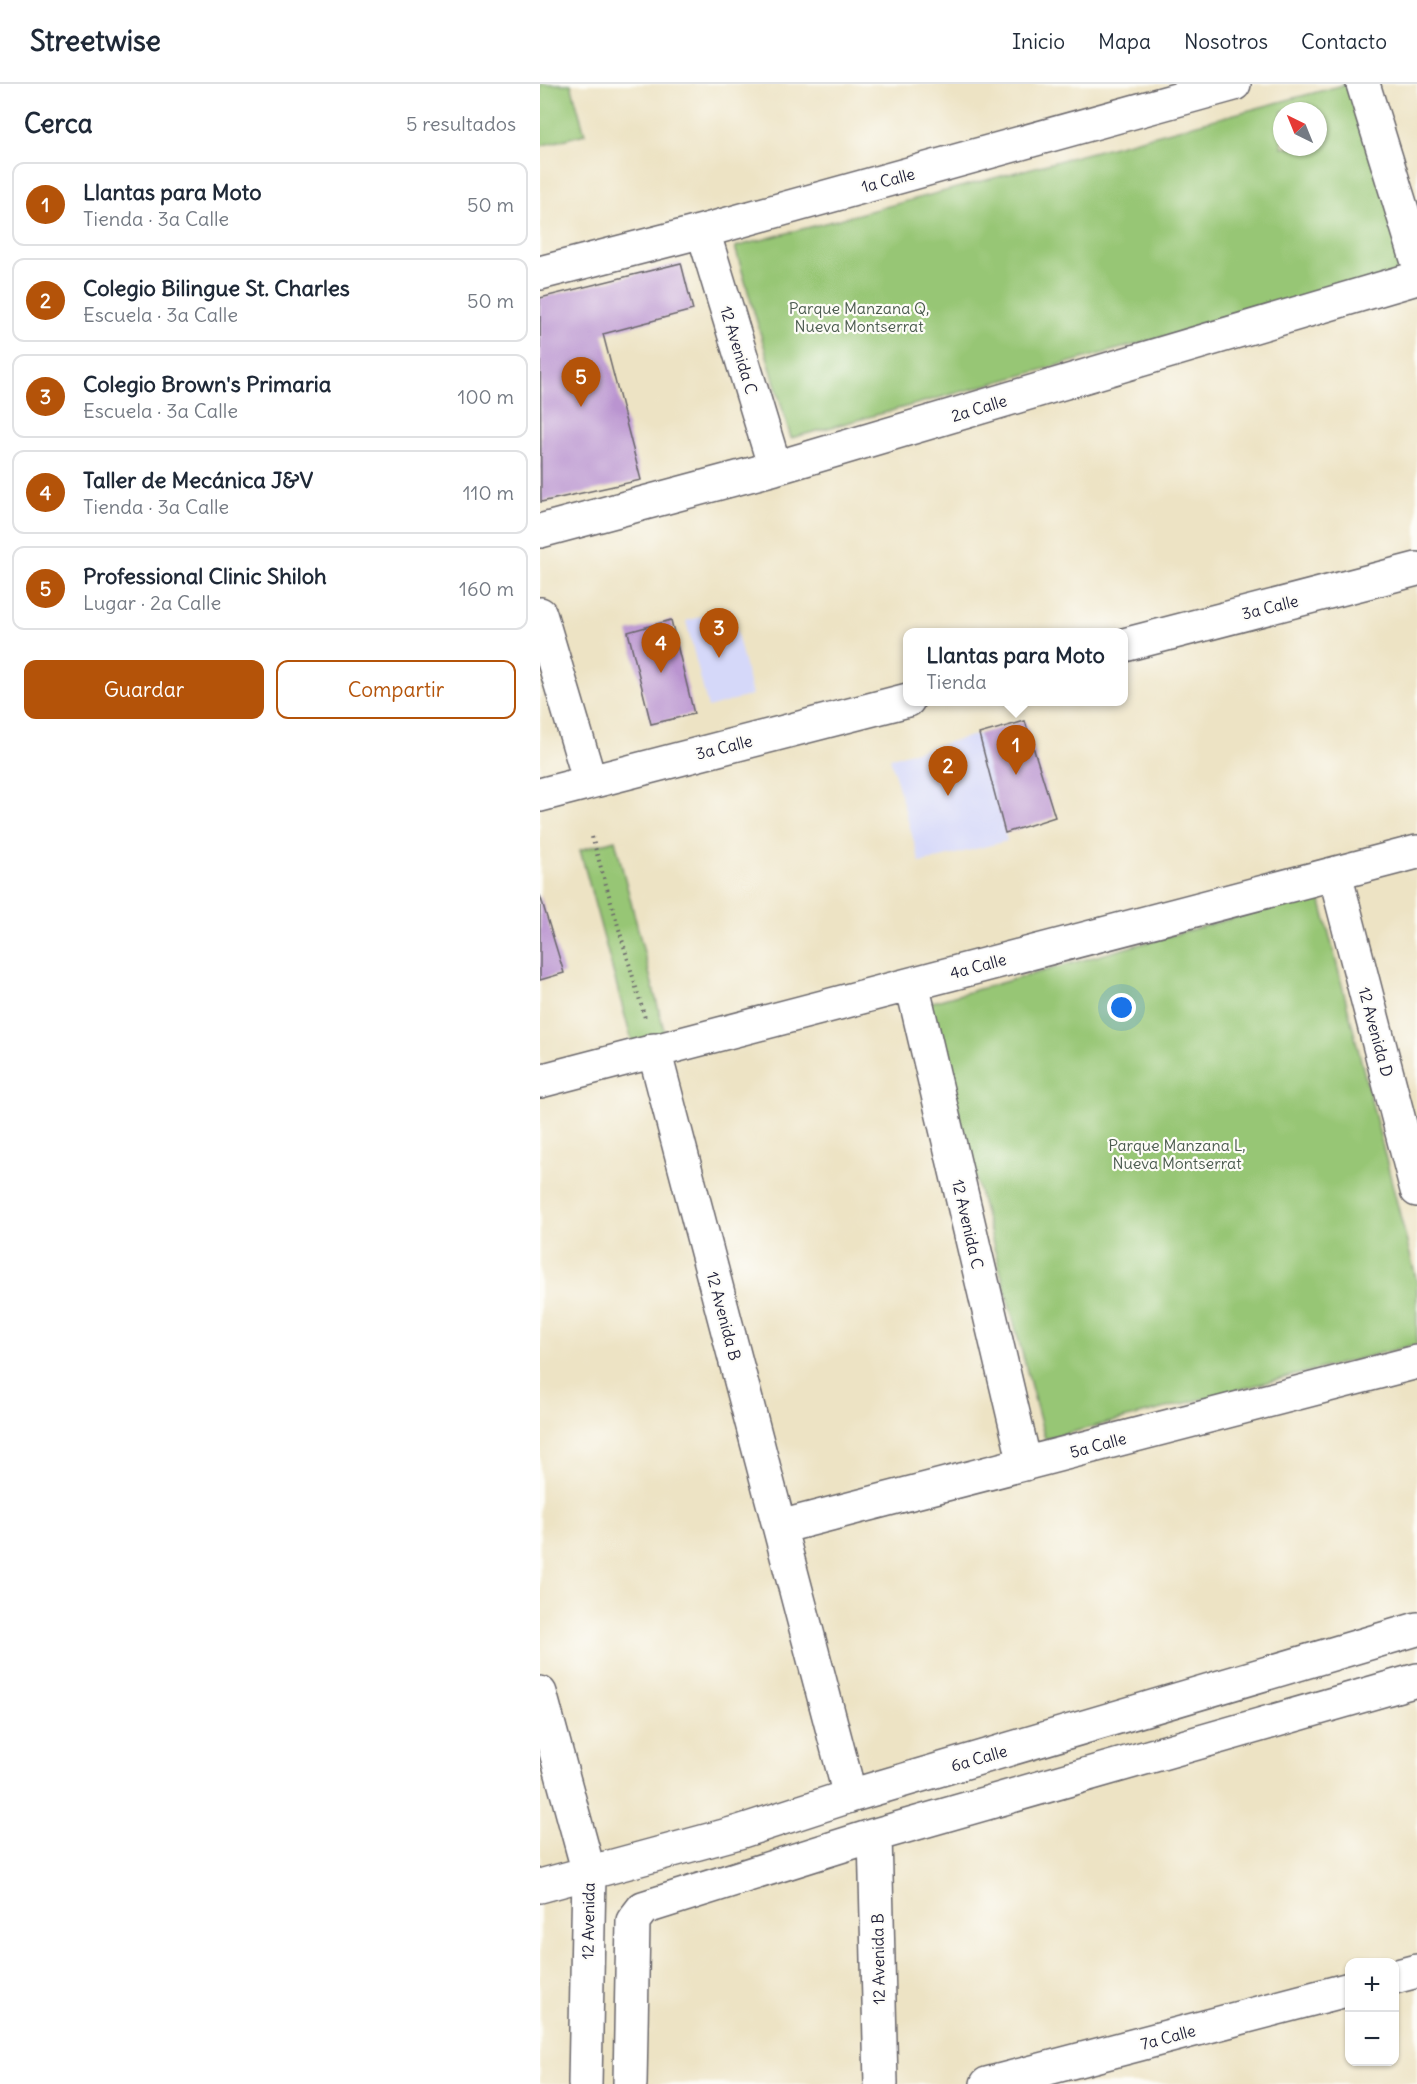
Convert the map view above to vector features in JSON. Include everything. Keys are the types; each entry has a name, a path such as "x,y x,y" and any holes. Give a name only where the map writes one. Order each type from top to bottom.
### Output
{"street":[{"name":"1a Calle","path":"540,273 703,231 1234,84"},
{"path":"1364,84 1417,259"},
{"name":"12 Avenida C","path":"703,231 775,468"},
{"name":"2a Calle","path":"540,531 775,468 1417,278"},
{"name":"3a Calle","path":"1128,644 1417,569"},
{"path":"540,614 590,782"},
{"name":"3a Calle","path":"540,795 903,701"},
{"name":"4a Calle","path":"540,1081 1417,852"},
{"name":"12 Avenida D","path":"1335,874 1417,1190"},
{"name":"12 Avenida C","path":"912,984 1025,1464"},
{"name":"12 Avenida B","path":"654,1050 850,1796"},
{"name":"5a Calle","path":"780,1527 1417,1362"},
{"name":"6a Calle","path":"540,1886 739,1832 850,1796 1417,1629"},
{"path":"630,2084 633,1921 643,1908 875,1835 1417,1680"},
{"name":"12 Avenida","path":"540,1693 589,1873 585,2084"},
{"name":"12 Avenida B","path":"875,1835 882,2084"},
{"path":"1399,1976 1417,1971"},
{"name":"7a Calle","path":"987,2084 1345,1990"}],"path":[{"path":"591,837 654,1050"}],"shaded area":[{"path":"731,608 752,695 708,708 686,621"},
{"path":"979,734 1007,841 920,863 890,758"}],"green space":[{"path":"540,84 571,84 585,134 540,146"},
{"name":"Parque Manzana Q, Nueva Montserrat","path":"1347,84 1361,84 1413,269 791,438 735,247 1273,104 1273,156 1327,156 1327,102 1279,102"},
{"path":"615,840 665,1034 632,1042 580,850"},
{"name":"Parque Manzana L, Nueva Montserrat","path":"1319,894 1417,1282 1417,1344 1045,1439 929,1003"}],"building":[{"path":"681,263 693,310 603,334 641,480 541,502 540,298"},
{"path":"671,620 694,714 651,724 628,632"},
{"path":"1025,721 1055,817 1005,833 979,734"},
{"path":"540,895 564,973 540,980"}],"place":[{"name":"Professional Clinic Shiloh","path":"581,407"},
{"name":"Colegio Brown's Primaria","path":"719,658"},
{"name":"Taller de Mecánica J&V","path":"661,673"},
{"name":"Llantas para Moto","path":"1016,775"},
{"name":"Colegio Bilingue St. Charles","path":"948,796"}]}
